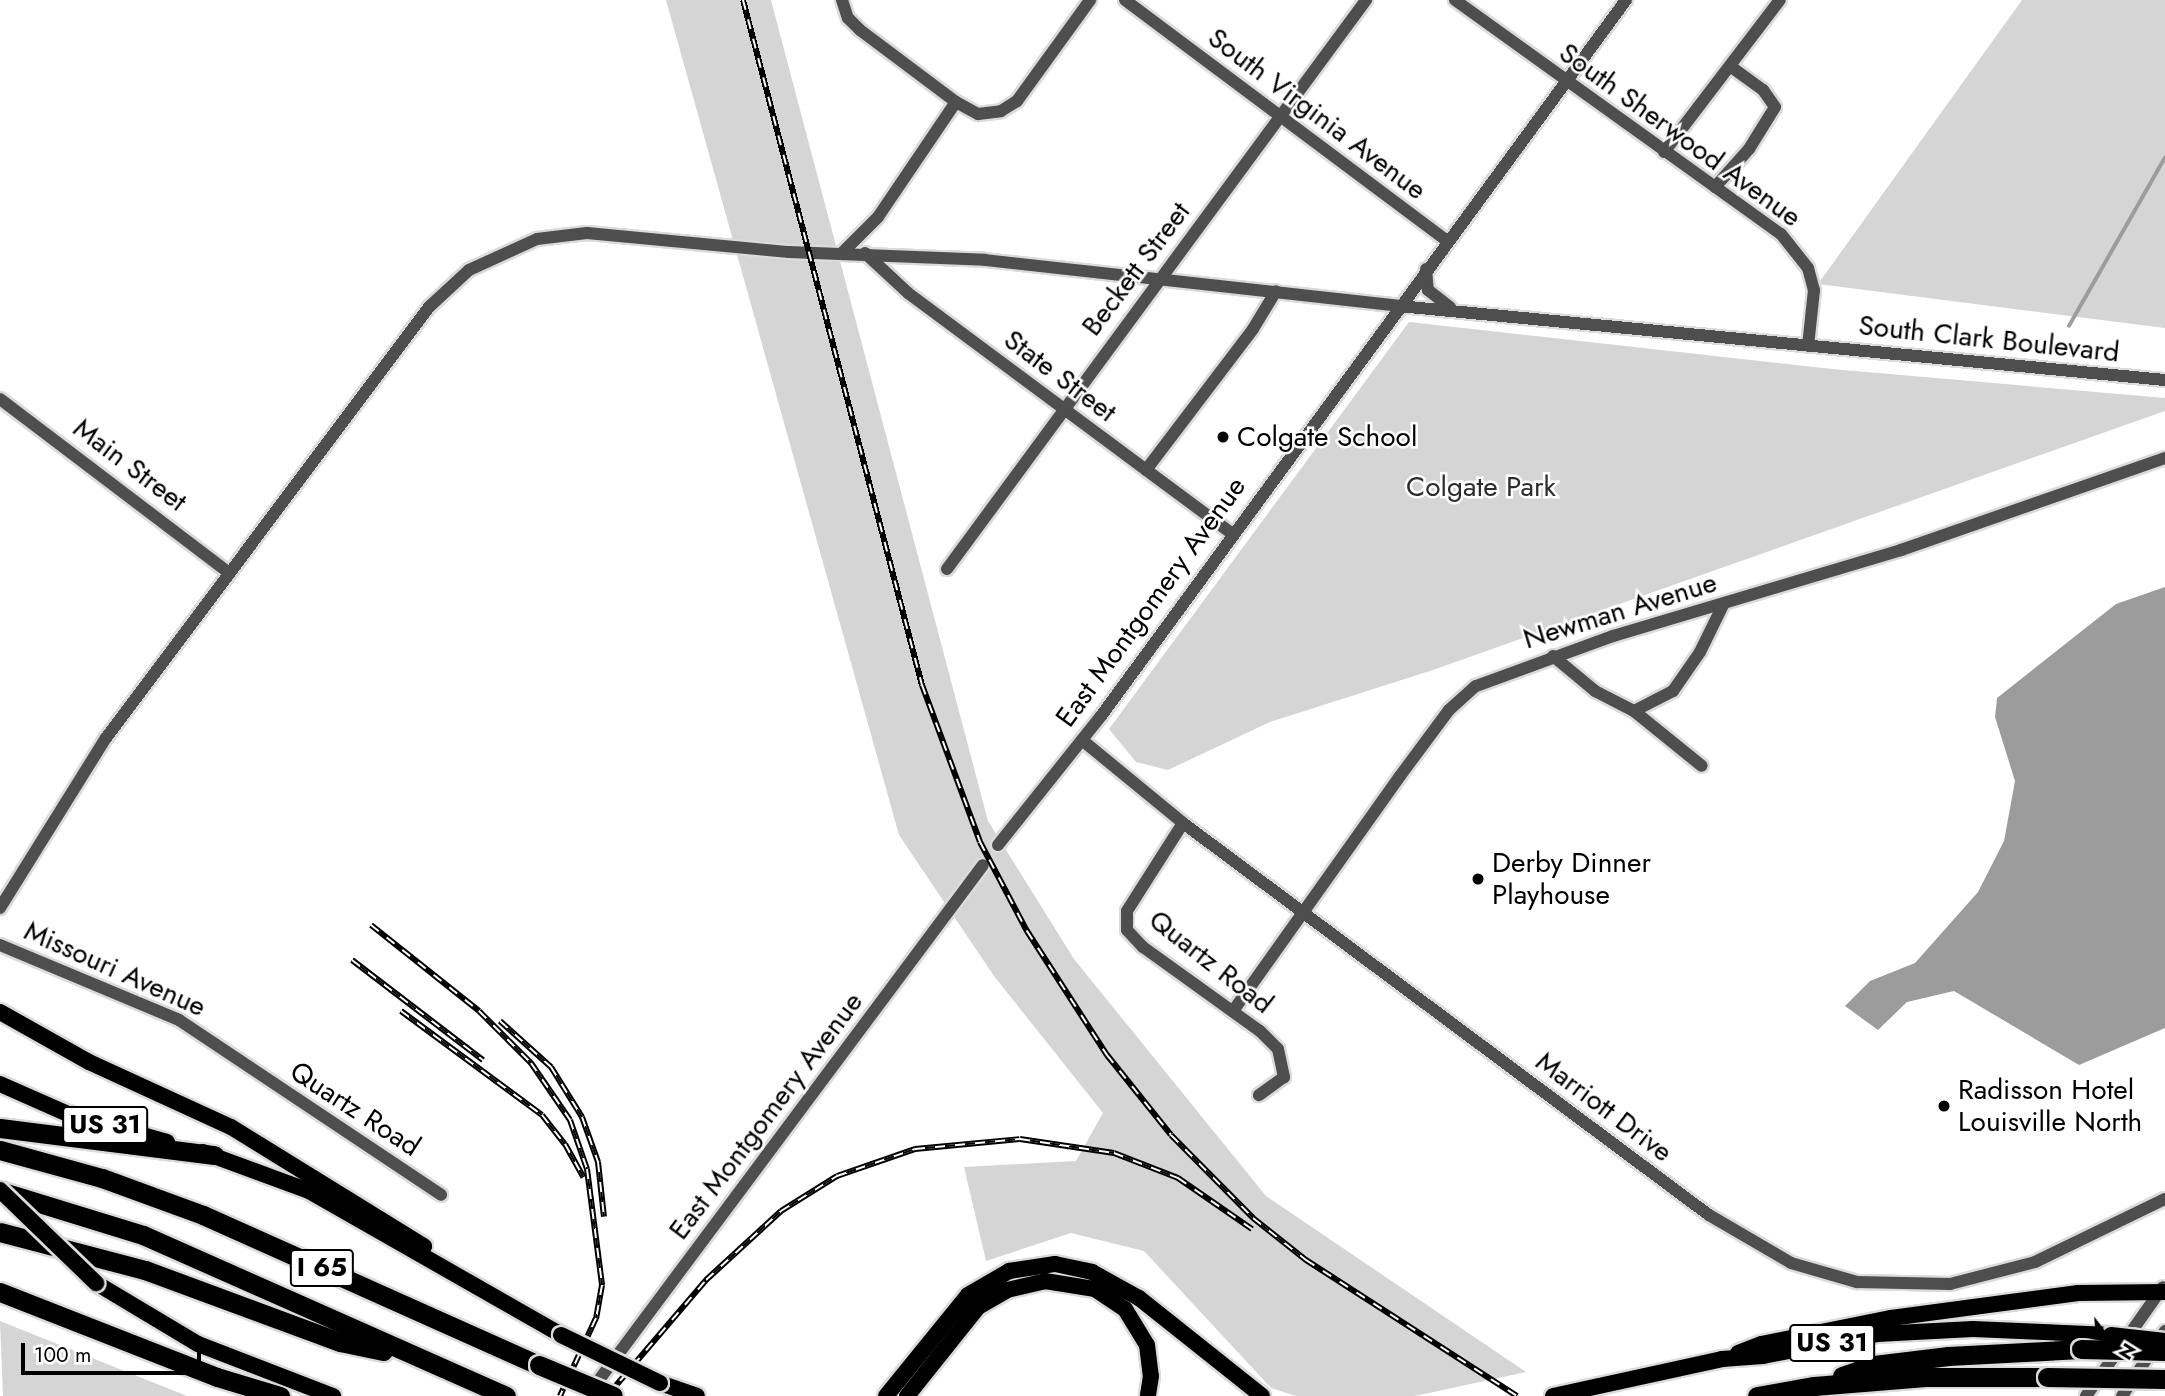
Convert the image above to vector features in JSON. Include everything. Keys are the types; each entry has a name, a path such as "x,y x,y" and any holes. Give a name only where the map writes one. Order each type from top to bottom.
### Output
{"highway":[{"path":"0,1128 214,1155"},
{"name":"I 65","path":"0,1150 102,1178 203,1215 613,1396"},
{"name":"I 65","path":"0,1191 143,1235 410,1356 506,1396"},
{"path":"0,1232 209,1291 340,1342 410,1356"},
{"path":"0,1292 218,1377 280,1396"},
{"path":"1814,1386 1874,1365 2081,1349 2165,1351"},
{"path":"218,1377 252,1396"},
{"path":"1756,1396 1814,1386 1926,1377 2165,1379"}],"main road":[{"path":"0,1012 78,1056 231,1126 453,1265 493,1298"},
{"name":"US 31","path":"0,1084 68,1114 214,1155 309,1191 561,1335 660,1383 697,1396"},
{"path":"0,1191 96,1283 143,1315 198,1344 333,1396"},
{"path":"887,1396 968,1295 1009,1271 1055,1265 1091,1272 1139,1298 1262,1396"},
{"path":"907,1396 978,1307 1007,1290 1045,1281 1087,1286 1125,1309 1147,1345 1151,1376 1148,1396"},
{"path":"1722,1359 1761,1344 1891,1318 2078,1293 2163,1289"},
{"name":"US 31","path":"1553,1396 1722,1359 1763,1356 1877,1334 1973,1329 2111,1335 2165,1341"}],"street":[{"path":"842,0 848,19 956,102 978,114 1001,111 1017,101 1090,0"},
{"name":"South Virginia Avenue","path":"1125,0 1447,241"},
{"name":"Beckett Street","path":"947,569 1159,277 1366,0"},
{"name":"South Sherwood Avenue","path":"1455,0 1780,234 1808,268 1814,290 1808,346"},
{"name":"East Montgomery Avenue","path":"998,845 1082,740 1231,533 1626,0"},
{"path":"1664,152 1780,0"},
{"path":"1715,187 1749,149 1775,107 1763,90 1731,67"},
{"path":"842,253 878,217 956,102"},
{"name":"South Clark Boulevard","path":"0,908 106,738 447,285 502,252 537,239 587,233 789,252 865,253 1159,277 1399,306 2165,380"},
{"name":"State Street","path":"865,253 908,293 1231,533"},
{"path":"1426,269 1428,290 1456,311"},
{"path":"1146,470 1253,329 1276,291"},
{"name":"Main Street","path":"0,399 229,573"},
{"name":"Newman Avenue","path":"1233,1011 1461,696 1496,677 1553,656 1901,550 2165,458"},
{"path":"1634,711 1673,691 1700,652 1723,605"},
{"path":"1553,656 1595,691 1634,711 1702,766"},
{"name":"Marriott Drive","path":"1082,740 1183,823 1734,1234 1821,1273 1893,1286 1987,1277 2035,1262 2165,1199"},
{"name":"Quartz Road","path":"1183,823 1127,911 1127,930 1184,979 1233,1011 1278,1049 1285,1069 1280,1083 1259,1095"},
{"name":"East Montgomery Avenue","path":"587,1396 983,865"},
{"name":"Missouri Avenue","path":"0,945 179,1020 242,1063"},
{"name":"Quartz Road","path":"242,1063 441,1195"},
{"path":"2086,1396 2163,1289"},
{"path":"2122,1396 2165,1331"}],"green space":[{"path":"666,0 771,0 988,821 1074,959 1266,1196 1526,1372 1415,1396 1296,1396 1271,1388 1144,1251 1071,1233 986,1261 964,1167 1076,1161 1103,1113 994,976 899,835"},
{"path":"2022,0 2165,0 2165,328 1818,284"},
{"name":"Colgate Park","path":"1409,322 1832,369 2165,398 2165,411 1433,670 1270,722 1168,770 1136,762 1109,729"},
{"path":"0,1321 187,1396 3,1396"}],"shaded area":[{"path":"2165,587 2165,1028 2079,1065 1954,991 1907,1002 1878,1030 1845,1006 1870,981 1915,963 1978,892 2004,841 2015,781 1995,717 1997,698 2116,604"}],"waterway":[{"path":"2069,326 2165,158"}],"tunnel":[{"path":"983,865 998,845"}],"railway":[{"path":"743,0 922,685 980,842 1027,931 1107,1055 1171,1135 1253,1218 1306,1260 1517,1396"},
{"path":"371,925 479,1011 531,1063 570,1120 587,1169 602,1285 596,1318 560,1396"},
{"path":"352,960 483,1060"},
{"path":"401,1011 542,1115 565,1144 583,1177"},
{"path":"500,1021 551,1067 582,1117 598,1162 604,1217"},
{"path":"607,1396 706,1280 781,1211 837,1176 915,1149 1020,1139 1114,1153 1178,1178 1252,1229"}],"place":[{"name":"Colgate School","path":"1223,437"},
{"name":"Derby Dinner Playhouse","path":"1478,879"},
{"name":"Radisson Hotel Louisville North","path":"1944,1106"}]}
